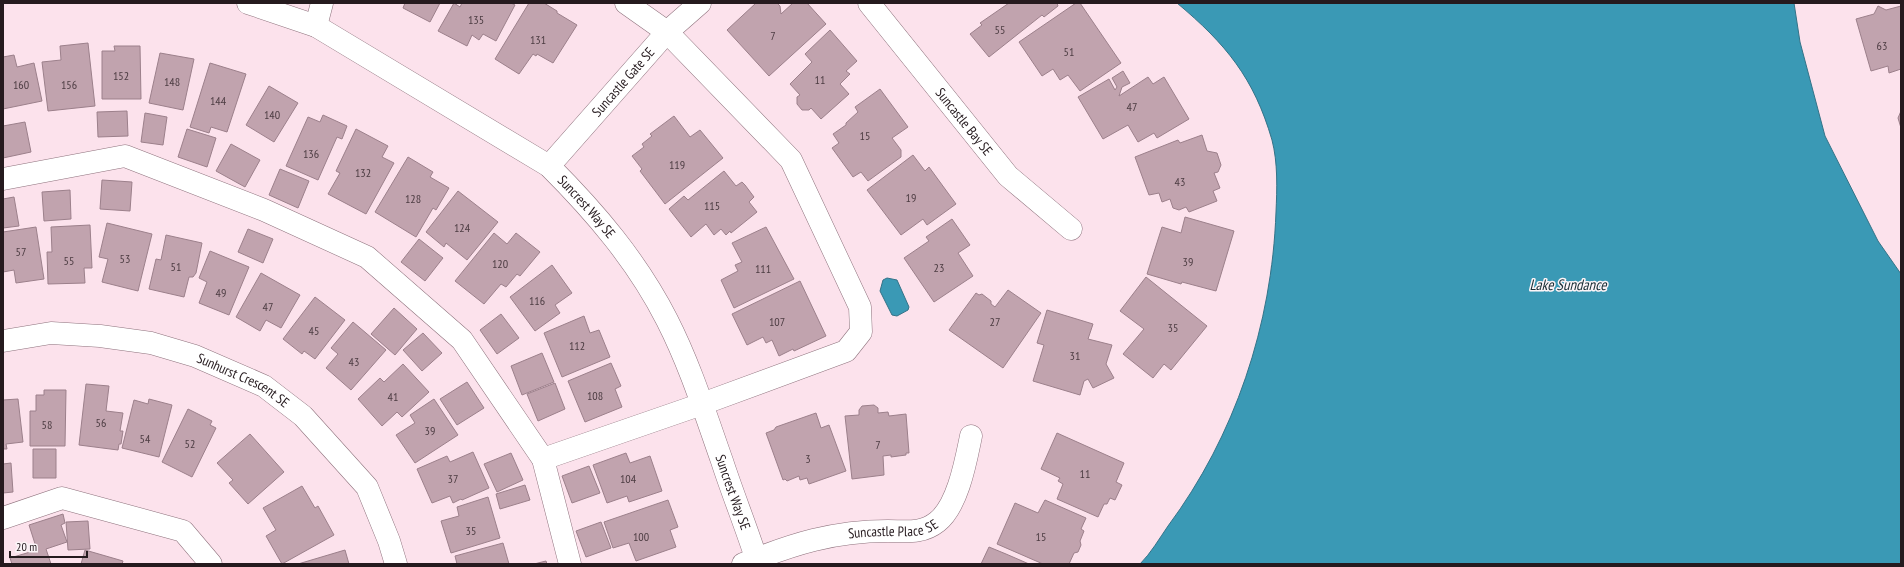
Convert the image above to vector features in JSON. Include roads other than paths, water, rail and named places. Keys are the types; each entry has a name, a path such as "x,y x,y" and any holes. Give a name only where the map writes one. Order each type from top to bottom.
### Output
{"street":[{"name":"Suncrest Way SE","path":"248,3 316,26 549,166 600,220 643,280 666,319 686,361 702,404 752,562"},
{"path":"316,26 322,3"},
{"path":"542,459 702,404 846,351 861,332 860,307 790,160 667,32 626,3"},
{"name":"Suncastle Gate SE","path":"549,166 667,32 700,3"},
{"name":"Suncastle Bay SE","path":"869,3 1008,176 1071,229"},
{"path":"3,180 125,156 264,210 367,257 462,340 542,459 570,564"},
{"name":"Sunhurst Crescent SE","path":"3,341 51,333 100,336 151,343 195,356 264,386 303,416 367,487 389,541 396,564"},
{"name":"Suncastle Place SE","path":"752,562 808,541 834,534 920,531 937,522 949,510 963,472 971,436"},
{"path":"3,518 62,498 183,531 211,564"}],"water":[{"name":"Lake Sundance","path":"1177,3 1794,3 1800,42 1825,136 1878,241 1901,274 1901,564 1140,564 1155,546 1192,491 1213,455 1231,417 1246,378 1258,337 1267,296 1273,254 1276,212 1277,176 1274,149 1265,118 1256,98 1247,80 1224,48"},
{"path":"887,278 897,280 909,307 908,310 897,316 892,315 880,291 883,280"}]}
